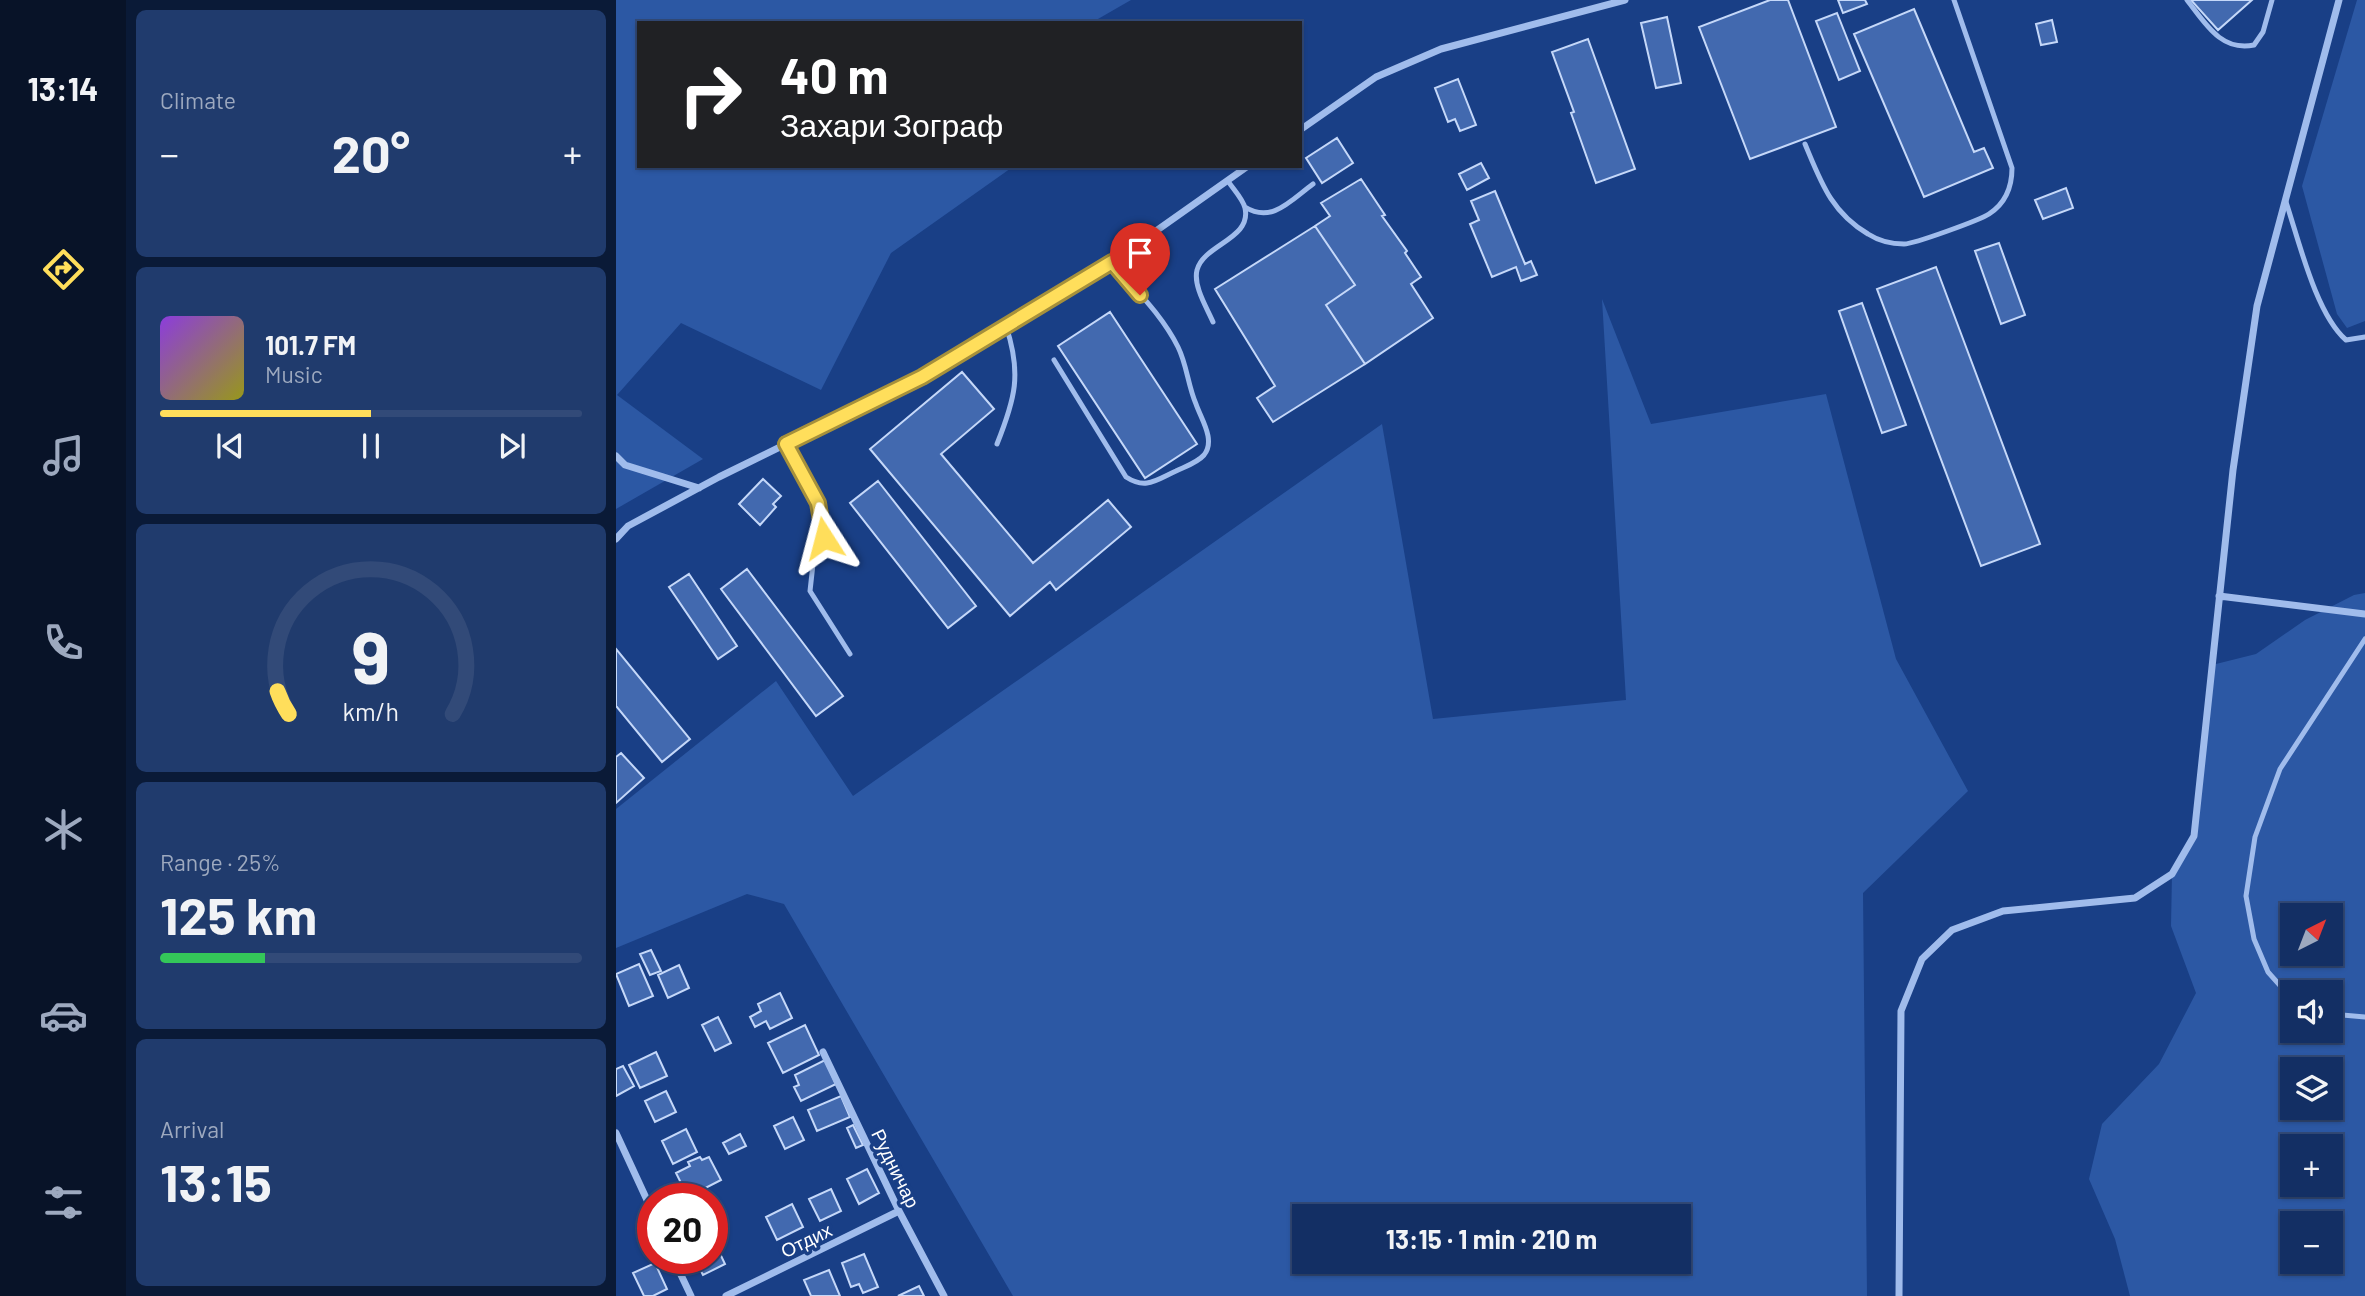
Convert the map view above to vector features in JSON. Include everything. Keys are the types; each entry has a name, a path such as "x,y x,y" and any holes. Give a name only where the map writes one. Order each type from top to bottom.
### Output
{"street":[{"path":"1302,129 1376,77 1441,49 1625,0"},
{"path":"1899,1296 1901,1011 1923,959 1952,929 2003,911 2135,898 2172,874 2194,836 2233,470 2257,306 2339,0"},
{"path":"616,539 628,526 699,488 922,377 1112,262 1245,168"},
{"path":"616,456 625,465 699,488"},
{"path":"2219,596 2365,614"},
{"name":"Рудничар","path":"823,1052 899,1211 944,1296"},
{"path":"616,1133 639,1183"},
{"name":"Отдих","path":"726,1296 899,1211"},
{"path":"681,1274 691,1296"}],"lane":[{"path":"1805,144 1826,196 1867,234 1885,242 1907,244 1989,214 2004,199 2012,184 2012,168 1954,0"},
{"path":"2187,0 2210,29 2224,41 2240,48 2254,45 2263,32 2272,0"},
{"path":"1228,181 1245,207 1260,214 1270,214 1313,184"},
{"path":"2285,200 2324,313 2336,332 2346,340 2365,337"},
{"path":"1213,322 1197,282 1197,271 1208,253 1237,233 1245,216 1245,207"},
{"path":"1054,360 1126,477 1136,484 1147,484 1193,463 1205,454 1209,442 1206,428 1195,403 1178,348 1155,311 1112,262"},
{"path":"997,444 1011,409 1016,378 1013,348 1006,326"},
{"path":"786,444 818,503 824,538 813,564 810,591 850,654"},
{"path":"2280,986 2268,972 2255,940 2246,896 2255,837 2280,769 2365,639"},
{"path":"2343,1015 2365,1017"}],"shaded area":[{"path":"616,0 1131,0 1094,21 637,21 637,168 1011,168 891,253 821,390 681,323 617,395 703,459 616,509"},
{"path":"2357,0 2365,0 2365,321 2347,328 2337,314 2302,186"},
{"path":"1602,299 1651,424 1826,394 1896,659 1968,791 1863,893 1867,1296 1013,1296 784,904 747,894 616,948 616,809 776,681 853,796 1382,424 1433,719 1626,700"},
{"path":"2365,593 2365,1296 2130,1296 2115,1239 2089,1179 2102,1124 2159,1064 2196,993 2171,926 2172,874 2194,836 2212,665 2256,654 2305,620 2354,595"}],"building":[{"path":"1770,0 1788,0 1836,127 1750,159 1699,27"},
{"path":"1838,0 1865,0 1867,4 1843,13"},
{"path":"2191,0 2252,0 2218,30"},
{"path":"1914,9 1974,152 1984,148 1993,168 1924,197 1854,34"},
{"path":"1837,13 1860,71 1839,80 1816,21"},
{"path":"1667,17 1681,83 1656,88 1641,23"},
{"path":"2052,20 2057,42 2041,45 2036,24"},
{"path":"1588,39 1635,169 1596,183 1552,52"},
{"path":"1458,79 1476,125 1460,131 1455,119 1448,122 1435,88"},
{"path":"1337,138 1353,163 1322,183 1306,158"},
{"path":"1481,163 1489,178 1467,190 1459,174"},
{"path":"1361,179 1421,277 1411,284 1433,318 1365,364 1326,305 1355,285 1315,226 1330,216 1321,203"},
{"path":"2066,188 2073,208 2043,219 2035,200"},
{"path":"1495,191 1525,264 1531,261 1537,275 1521,281 1516,267 1492,277 1470,224 1479,220 1471,201"},
{"path":"1315,226 1355,285 1326,305 1365,364 1273,422 1257,398 1275,386 1215,289"},
{"path":"1999,243 2025,315 2001,324 1975,251"},
{"path":"1936,267 2040,544 1981,566 1877,289"},
{"path":"1862,303 1906,425 1882,433 1839,311"},
{"path":"1110,312 1197,444 1145,478 1058,346"},
{"path":"962,372 994,409 941,454 1033,563 1108,500 1131,527 1056,590 1050,582 1010,616 870,449"},
{"path":"763,479 781,496 773,504 776,507 760,525 739,504"},
{"path":"878,481 976,606 948,628 850,503"},
{"path":"747,569 843,696 816,716 721,589"},
{"path":"689,574 737,646 718,659 669,587"},
{"path":"616,649 690,739 662,762 616,706"},
{"path":"621,753 644,778 616,803 616,757"},
{"path":"651,950 661,971 650,975 640,954"},
{"path":"639,964 653,996 629,1006 616,974"},
{"path":"679,965 689,988 668,998 658,975"},
{"path":"780,993 792,1018 770,1029 766,1021 755,1027 750,1017 761,1011 758,1004"},
{"path":"718,1017 731,1043 715,1051 702,1025"},
{"path":"805,1025 819,1055 783,1073 768,1043"},
{"path":"656,1052 667,1076 640,1088 629,1065"},
{"path":"825,1060 836,1084 801,1101 794,1087 799,1085 795,1075"},
{"path":"623,1066 634,1086 616,1096 616,1069"},
{"path":"666,1091 676,1112 655,1122 645,1101"},
{"path":"841,1096 850,1117 817,1131 808,1110"},
{"path":"793,1117 804,1140 785,1149 774,1126"},
{"path":"853,1125 863,1145 856,1148 847,1128"},
{"path":"686,1129 697,1152 673,1164 662,1141"},
{"path":"740,1134 746,1146 729,1154 723,1143"},
{"path":"709,1157 721,1180 715,1183 681,1183 676,1173 690,1166 688,1162"},
{"path":"867,1169 879,1193 859,1204 847,1179"},
{"path":"831,1189 841,1211 820,1221 809,1199"},
{"path":"792,1204 803,1227 777,1240 766,1217"},
{"path":"864,1254 878,1287 863,1293 859,1284 851,1287 842,1263"},
{"path":"829,1270 840,1296 811,1296 804,1280"},
{"path":"633,1273 660,1274 667,1289 653,1296 644,1296"},
{"path":"919,1286 924,1296 898,1296"}],"route":[{"path":"824,538 818,503 786,444 922,377 1112,262 1140,295"}]}
